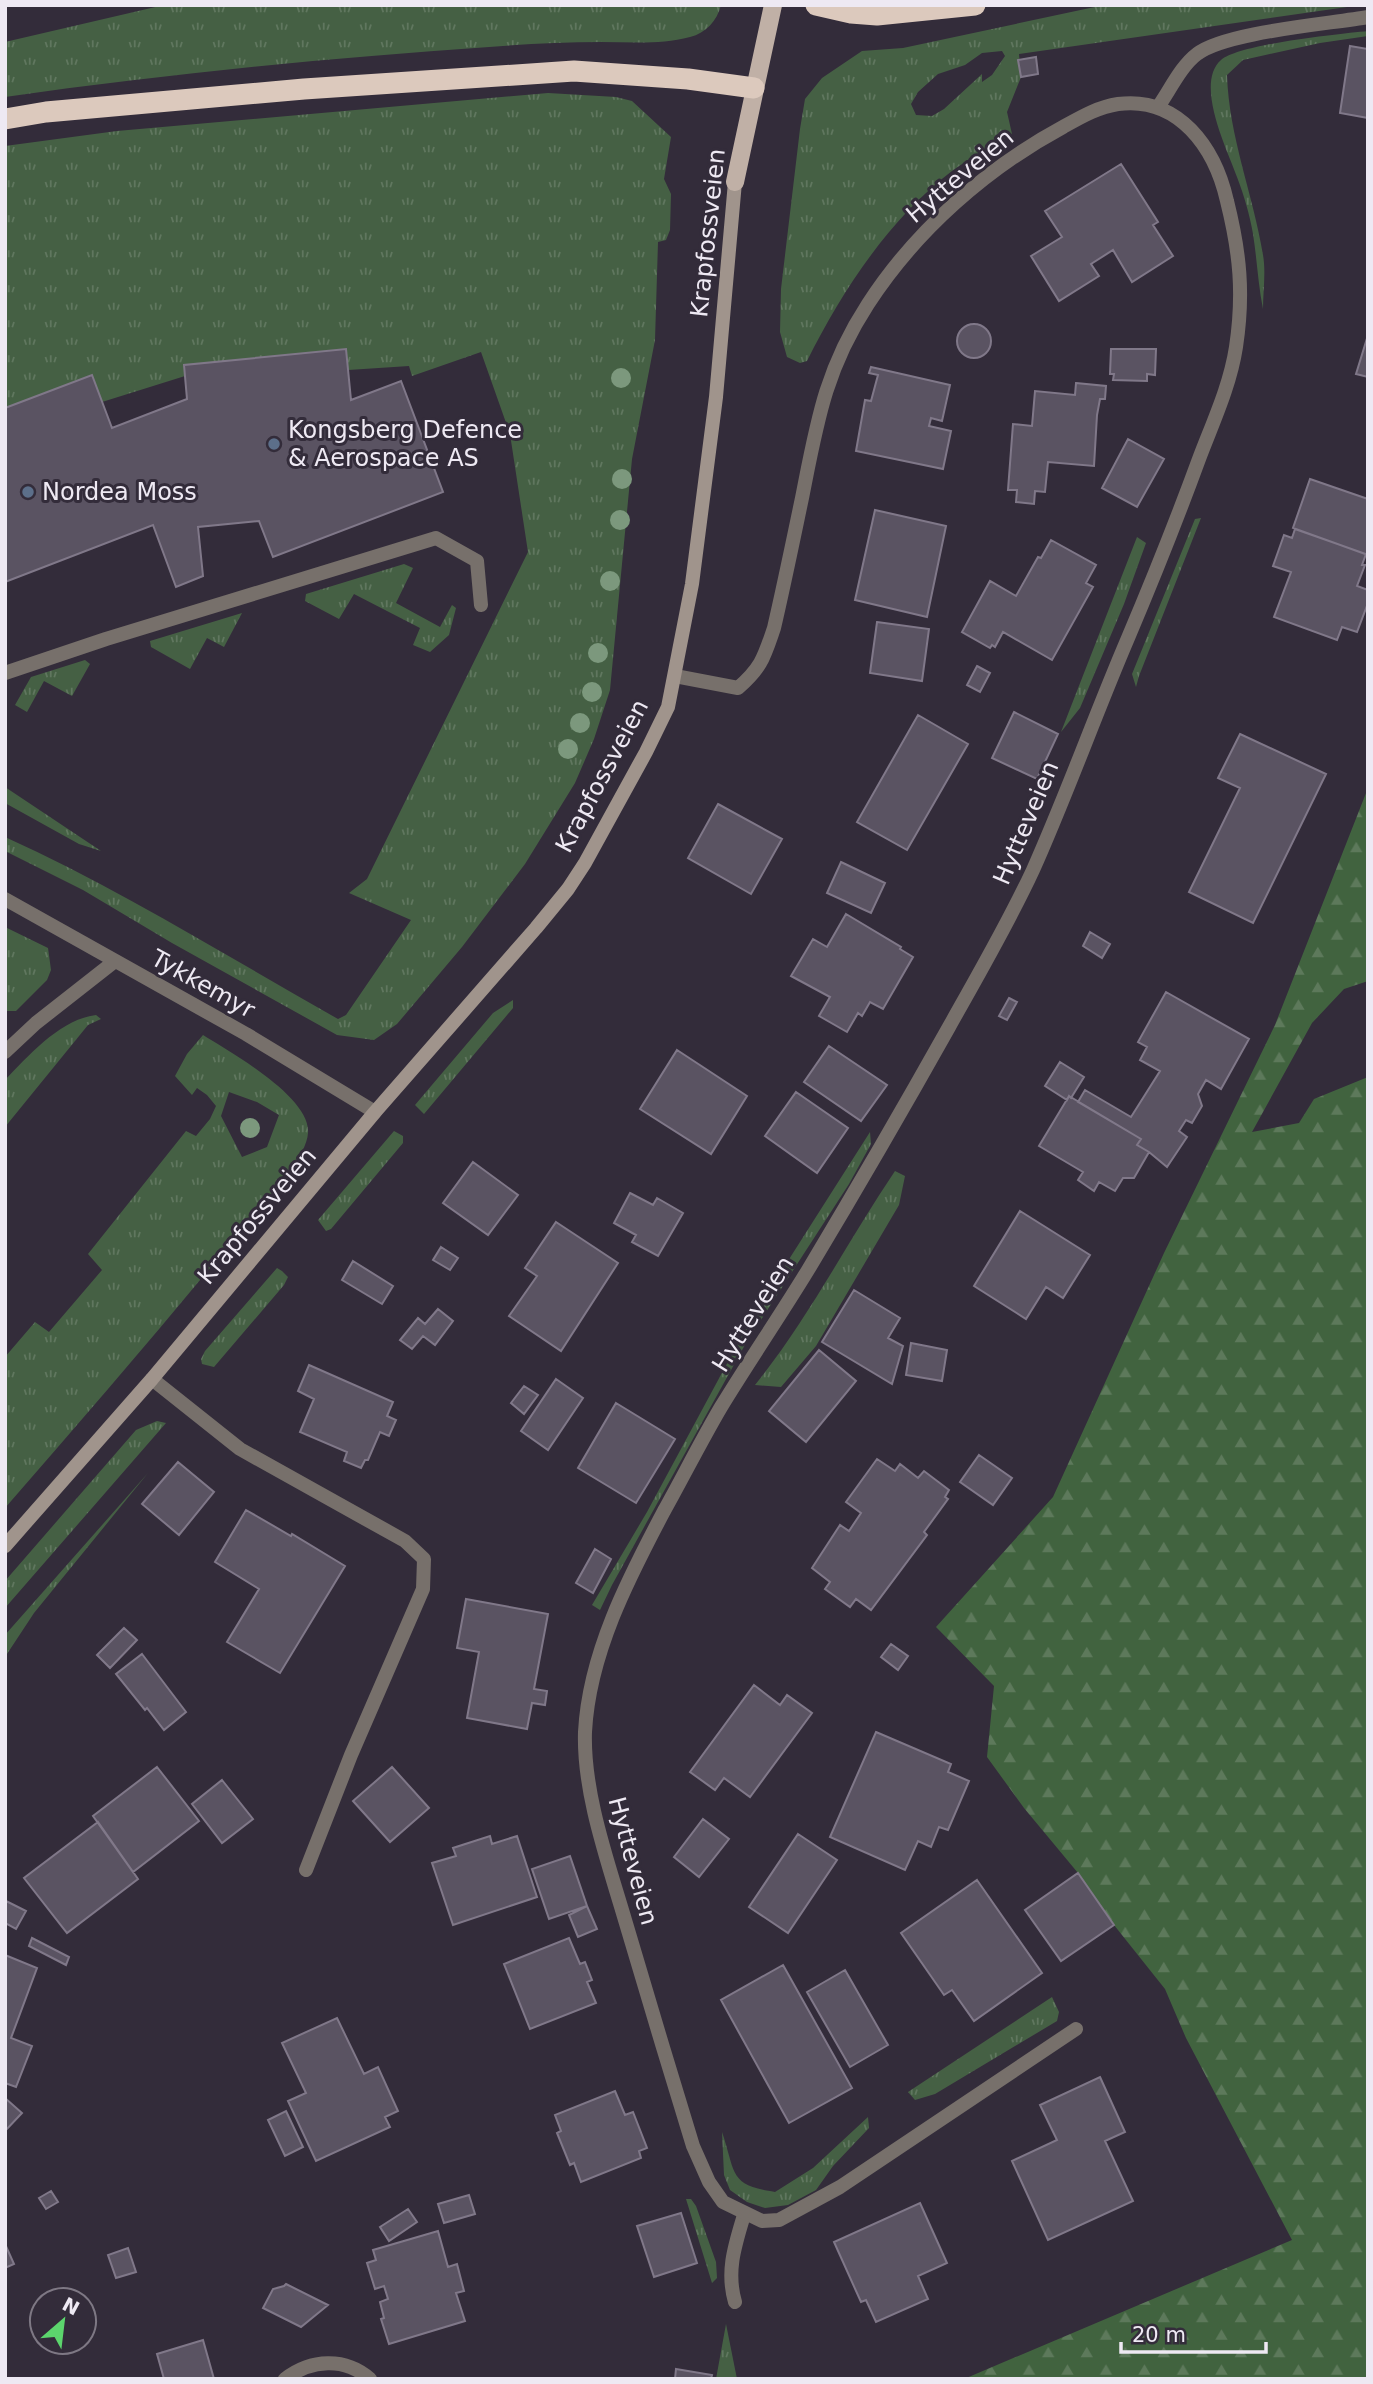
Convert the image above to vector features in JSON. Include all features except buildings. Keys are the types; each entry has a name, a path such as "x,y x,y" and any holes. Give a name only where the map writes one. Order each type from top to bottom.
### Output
{"highway":[{"path":"816,5 850,13 877,15 975,5"},
{"path":"5,119 46,112 304,89 574,71 688,79 754,88"}],"main road":[{"name":"Krapfossveien","path":"735,182 773,5"}],"street":[{"path":"1158,107 1196,54 1209,48 1241,37 1368,17"},
{"name":"Hytteveien","path":"676,676 738,688 763,662 775,628 818,415 830,375 841,349 864,310 918,239 982,181 1038,140 1091,112 1114,104 1158,107 1183,121 1200,137 1222,178 1238,247 1241,315 1231,375 1160,562 1031,874 996,943 903,1109 804,1276 723,1404 644,1549 610,1627 590,1699 585,1731 592,1795 607,1858 663,2048 693,2146 709,2182 723,2202 744,2215"},
{"name":"Krapfossveien","path":"5,1546 152,1380 375,1112 537,928 585,863 646,752 668,707 692,584 716,397 735,182"},
{"path":"5,673 106,639 436,538 477,561 481,605"},
{"path":"258,594 270,605"},
{"name":"Tykkemyr","path":"5,899 246,1034 375,1112"},
{"path":"5,1052 36,1023 115,961"},
{"path":"152,1380 240,1449 405,1541 424,1559 423,1589 351,1755 306,1870"},
{"path":"735,2302 731,2286 732,2253 744,2215 762,2221 779,2220 794,2214 840,2187 1076,2029"},
{"path":"285,2379 297,2370 314,2364 335,2363 361,2371 370,2379"}],"green space":[{"path":"164,5 721,5 714,21 701,33 668,41 545,43 368,56 186,74 5,97 5,42"},
{"path":"1104,5 1361,5 1019,54 1021,77 1007,112 1012,134 952,171 908,211 869,258 807,361 800,363 787,357 780,332 781,289 805,99 822,78 862,51 903,48","holes":["1002,51 1005,56 992,75 982,82 982,74 944,109 932,116 916,115 911,104 918,92 938,74 965,65 982,53"]},
{"path":"1368,31 1368,36 1320,43 1243,60 1227,75 1232,121 1263,255 1263,309 1248,213 1212,101 1214,71 1221,60 1248,49"},
{"path":"548,93 616,97 632,101 671,137 664,179 671,194 670,230 666,240 658,242 655,340 632,459 610,690 594,739 575,783 525,864 462,947 397,1024 374,1040 337,1035 83,890 5,851 5,837 132,901 338,1019 346,1015 411,920 349,893 367,879 528,552 510,434 481,352 412,376 409,366 348,370 345,349 184,365 185,376 102,402 5,408 5,146 117,131"},
{"path":"1201,518 1136,687 1132,674 1195,519"},
{"path":"1137,537 1146,543 1124,604 1080,708 1061,732"},
{"path":"404,564 413,568 396,603 440,627 452,605 456,608 449,635 430,652 413,645 420,628 354,594 339,619 305,601 306,594"},
{"path":"242,613 224,647 207,638 190,669 151,647 150,641"},
{"path":"85,660 90,664 72,696 44,681 27,712 15,705 31,677"},
{"path":"5,787 101,851 79,844 5,803"},
{"path":"1368,788 1368,981 1344,989 1312,1023 1252,1132 1299,1123 1314,1099 1368,1077 1368,2379 964,2379 1292,2240 1186,2038 1165,1989 987,1757 994,1686 936,1627 1053,1497 1164,1253 1275,1025"},
{"path":"5,927 48,948 51,970 47,980 16,1011 5,1011"},
{"path":"513,1000 513,1008 424,1114 415,1105 493,1013"},
{"path":"96,1015 101,1019 88,1025 5,1127 5,1080 58,1031 70,1023"},
{"path":"203,1035 267,1077 297,1105 305,1119 308,1133 305,1145 287,1176 262,1207 5,1508 5,1357 35,1322 49,1332 102,1270 88,1254 186,1131 196,1136 210,1119 216,1106 197,1088 192,1095 175,1076 187,1054","holes":["229,1092 257,1102 279,1115 267,1147 242,1157 221,1116"]},
{"path":"394,1131 403,1136 403,1143 331,1229 326,1231 318,1220"},
{"path":"870,1132 871,1144 849,1184 746,1343 600,1610 592,1605 647,1512 751,1319"},
{"path":"895,1171 905,1176 899,1205 816,1346 781,1387 755,1385 793,1333"},
{"path":"277,1268 288,1277 284,1285 214,1367 202,1364 205,1351"},
{"path":"157,1421 166,1423 5,1608 5,1581 136,1430"},
{"path":"148,1473 34,1613 5,1657 5,1635"},
{"path":"1052,1997 1059,2012 1057,2021 935,2094 915,2100 908,2092"},
{"path":"868,2117 869,2128 833,2166 816,2190 788,2205 765,2208 747,2202 730,2190 724,2175 722,2132 736,2175 741,2181 775,2192 813,2168"},
{"path":"686,2199 691,2199 696,2206 716,2262 717,2278 712,2283"},
{"path":"726,2324 737,2379 716,2379"}],"place":[{"name":"Kongsberg Defence & Aerospace AS","path":"274,444"},
{"name":"Nordea Moss","path":"28,492"}]}
